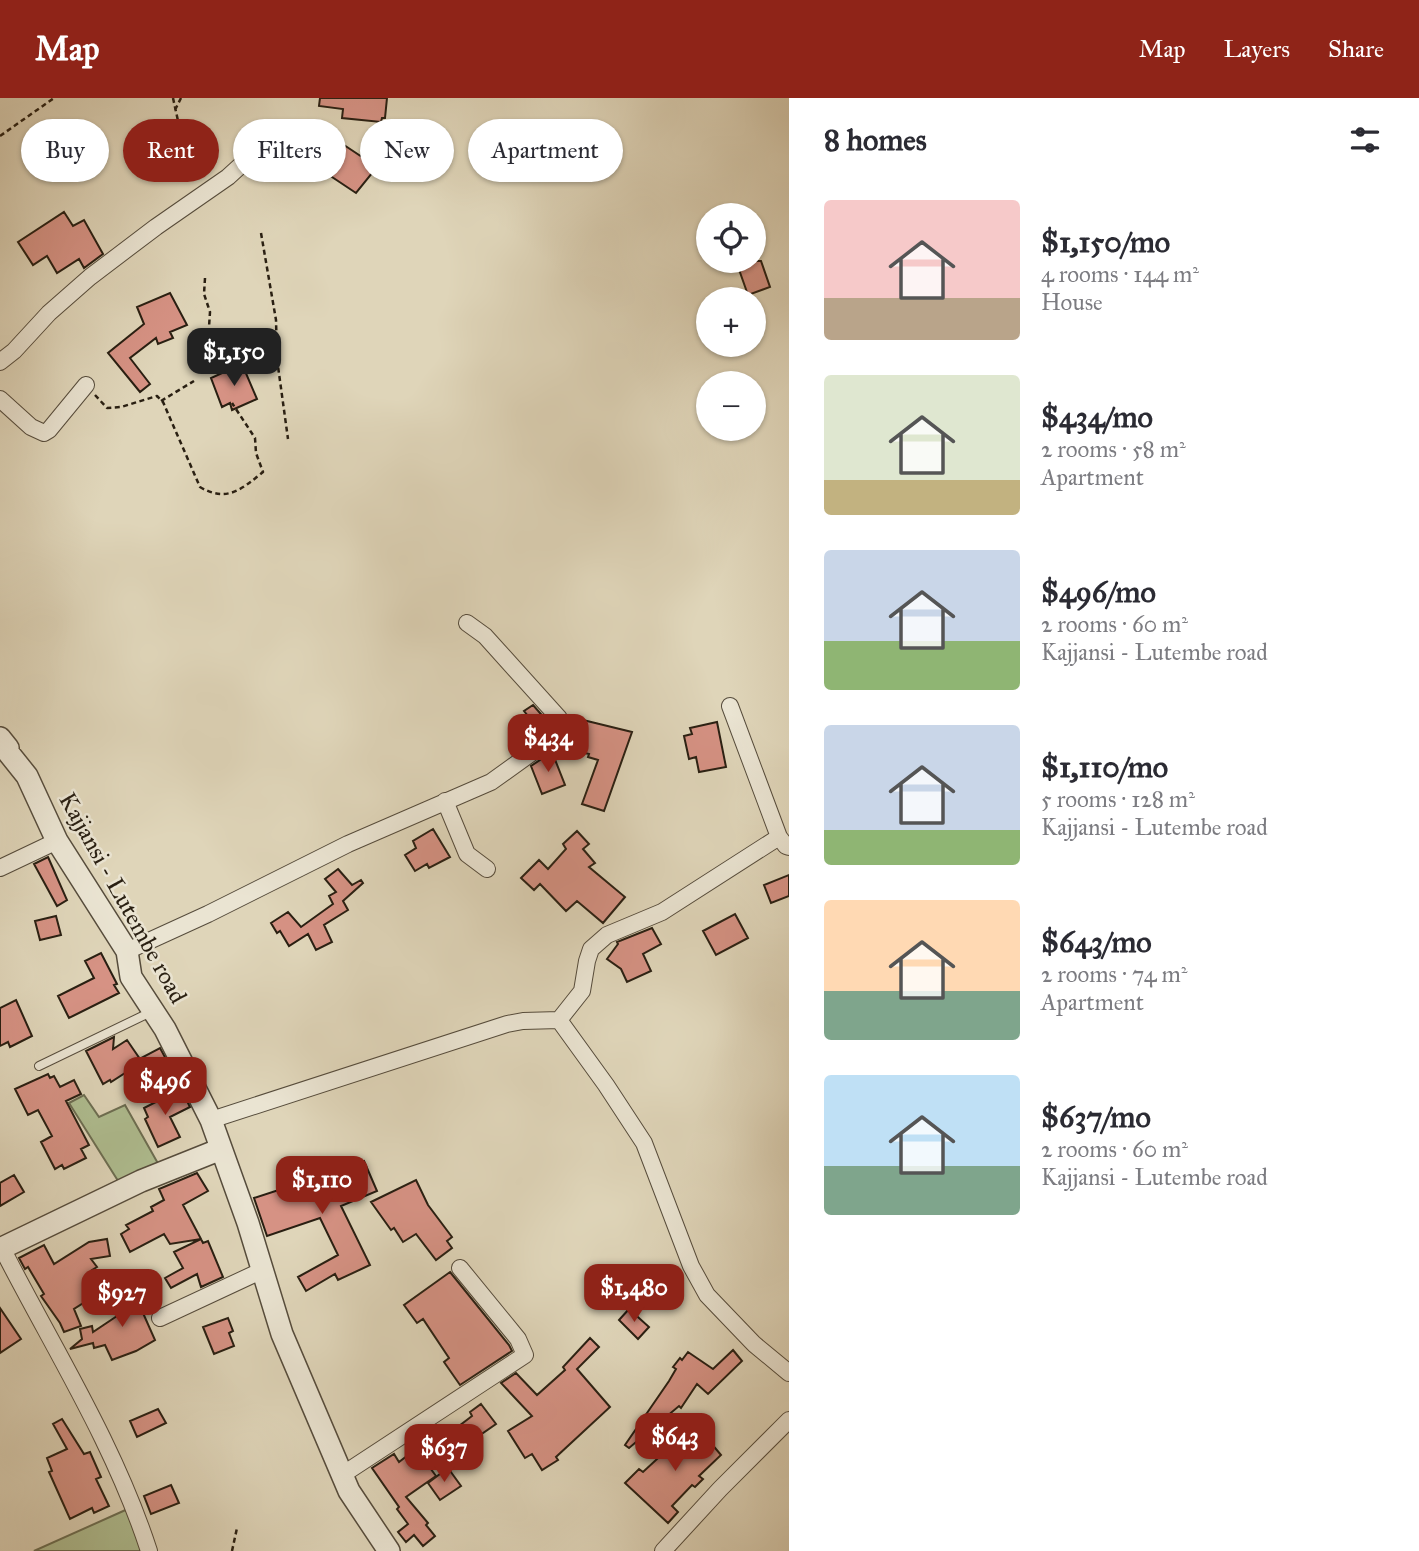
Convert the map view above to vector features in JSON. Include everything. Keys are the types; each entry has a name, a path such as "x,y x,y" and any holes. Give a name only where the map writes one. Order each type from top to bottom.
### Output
{"street":[{"path":"0,362 90,277 233,171"},
{"path":"0,399 31,427 44,433 86,385"},
{"path":"127,951 348,845 491,782 548,739 560,720 485,636 467,623"},
{"path":"211,1120 483,1031 523,1021 559,1020 582,991 591,949 599,942 662,912 784,842 730,706"},
{"name":"Kajjansi - Lutembe road","path":"0,737 8,748 7,751 27,776 57,841 127,951 131,977 170,1039 211,1120 248,1223 282,1334 349,1491 389,1551"},
{"path":"445,801 467,853 487,869"},
{"path":"0,868 57,841"},
{"path":"559,1020 644,1143 691,1266 707,1295 754,1344 789,1373"},
{"path":"149,1551 135,1508 98,1424 1,1248 141,1181 220,1149"},
{"path":"342,1475 525,1355 518,1339 460,1268"},
{"path":"160,1318 263,1270"},
{"path":"663,1551 789,1420"}],"lane":[{"path":"39,1066 153,1011"}],"path":[{"path":"0,136 54,98"},
{"path":"173,98 180,130 220,183"},
{"path":"175,110 181,98"},
{"path":"261,233 276,320 277,359 288,439"},
{"path":"205,278 204,294 210,312 208,342 214,359"},
{"path":"161,401 194,381"},
{"path":"86,385 107,408 121,408 157,396 200,487 211,494 237,493 264,472 256,453 256,438 232,403"},
{"path":"232,1551 237,1528"}],"green space":[{"path":"84,1095 99,1117 125,1105 160,1167 120,1184 69,1103"},
{"path":"130,1508 142,1551 34,1551"}],"building":[{"path":"320,98 387,98 385,118 382,119 342,118 343,109 319,106"},
{"path":"346,146 360,156 360,182 365,182 356,193 340,182 346,182"},
{"path":"64,212 73,226 84,220 103,254 84,268 79,259 57,273 47,256 33,265 18,242"},
{"path":"740,273 765,273 770,287 766,288 745,287"},
{"path":"170,293 187,325 170,332 173,338 158,344 156,338 130,358 150,384 140,392 108,353 144,324 137,307"},
{"path":"242,364 257,399 232,410 230,403 222,407 211,378"},
{"path":"533,705 547,721 537,736 526,744 518,732 522,730 517,723 528,716 524,711"},
{"path":"583,720 632,732 604,811 582,804 598,760 588,757 589,754 576,751"},
{"path":"717,722 726,767 699,772 696,757 689,759 684,736 692,734 690,728"},
{"path":"549,754 551,758 554,757 565,785 542,794 531,766"},
{"path":"433,829 450,857 429,868 427,864 415,871 405,855 416,848 413,841"},
{"path":"577,831 589,844 583,849 595,863 589,867 625,897 603,923 577,901 566,911 540,884 534,890 521,878 539,860 548,869 566,849 563,844"},
{"path":"48,857 67,900 57,906 34,864"},
{"path":"338,869 352,885 361,880 363,883 343,901 348,910 324,925 332,942 316,950 308,934 289,946 280,931 277,933 271,923 288,912 301,927 333,904 329,896 336,892 325,879"},
{"path":"789,875 789,896 771,903 764,885"},
{"path":"735,914 748,938 716,955 703,931"},
{"path":"56,916 61,935 40,940 35,921"},
{"path":"652,928 661,944 643,954 651,971 627,982 621,969 607,959 617,942"},
{"path":"101,953 119,993 69,1018 58,996 94,978 85,961"},
{"path":"16,1000 32,1036 10,1047 8,1042 0,1046 0,1008"},
{"path":"114,1037 113,1049 127,1040 142,1062 111,1082 110,1080 103,1084 86,1051"},
{"path":"160,1048 166,1059 160,1064 163,1068 153,1075 141,1058"},
{"path":"48,1074 50,1078 54,1076 60,1087 74,1080 81,1094 66,1101 89,1145 81,1149 86,1158 64,1169 62,1165 55,1169 41,1142 52,1136 38,1110 28,1115 15,1089"},
{"path":"181,1089 190,1107 170,1117 180,1137 158,1147 145,1119 148,1117 144,1108"},
{"path":"364,1161 377,1191 341,1206 370,1265 338,1280 335,1274 306,1291 298,1277 338,1255 320,1218 267,1236 254,1198 337,1171 336,1166 351,1162 352,1166"},
{"path":"197,1173 208,1191 183,1205 201,1239 170,1244 164,1234 130,1252 121,1234 129,1229 126,1225 153,1211 151,1207 164,1200 159,1189"},
{"path":"14,1175 24,1192 0,1206 0,1183"},
{"path":"416,1180 428,1205 452,1237 447,1241 452,1248 436,1260 416,1234 403,1242 371,1202"},
{"path":"107,1239 110,1256 91,1259 97,1267 92,1270 104,1290 74,1309 81,1326 64,1332 41,1296 44,1294 28,1267 25,1269 19,1258 44,1245 54,1264 89,1242"},
{"path":"201,1239 203,1243 208,1241 223,1277 201,1287 197,1274 171,1288 165,1278 183,1268 174,1252"},
{"path":"450,1272 512,1351 460,1385 444,1362 449,1358 423,1319 417,1323 404,1305"},
{"path":"136,1288 155,1340 112,1360 105,1345 94,1348 93,1343 70,1349 82,1339 80,1329 92,1326 93,1332 123,1312 116,1297"},
{"path":"0,1308 21,1339 0,1353"},
{"path":"629,1309 649,1327 638,1339 619,1320"},
{"path":"228,1318 233,1331 229,1333 234,1346 214,1354 203,1327"},
{"path":"590,1338 599,1347 577,1369 610,1407 556,1457 558,1460 542,1470 532,1454 525,1458 508,1431 532,1416 501,1383 516,1373 537,1395 565,1370 563,1367"},
{"path":"733,1350 742,1361 708,1394 697,1384 681,1408 679,1406 629,1448 625,1445 669,1381 676,1369 673,1367 680,1358 682,1360 688,1352 713,1369"},
{"path":"481,1404 496,1424 470,1442 459,1426 472,1416 470,1412"},
{"path":"158,1409 166,1423 137,1437 130,1421"},
{"path":"62,1419 84,1454 90,1452 101,1477 96,1479 109,1506 94,1513 92,1508 70,1519 49,1472 52,1471 47,1458 67,1449 53,1424"},
{"path":"695,1424 721,1455 699,1476 703,1479 695,1487 692,1485 672,1506 678,1512 668,1523 625,1483 639,1469 643,1472"},
{"path":"416,1449 436,1476 406,1497 428,1523 426,1525 435,1536 423,1546 414,1535 406,1542 398,1532 408,1524 372,1468 394,1454 399,1462"},
{"path":"448,1468 461,1486 440,1500 428,1483"},
{"path":"171,1485 179,1503 151,1514 144,1496"}]}
